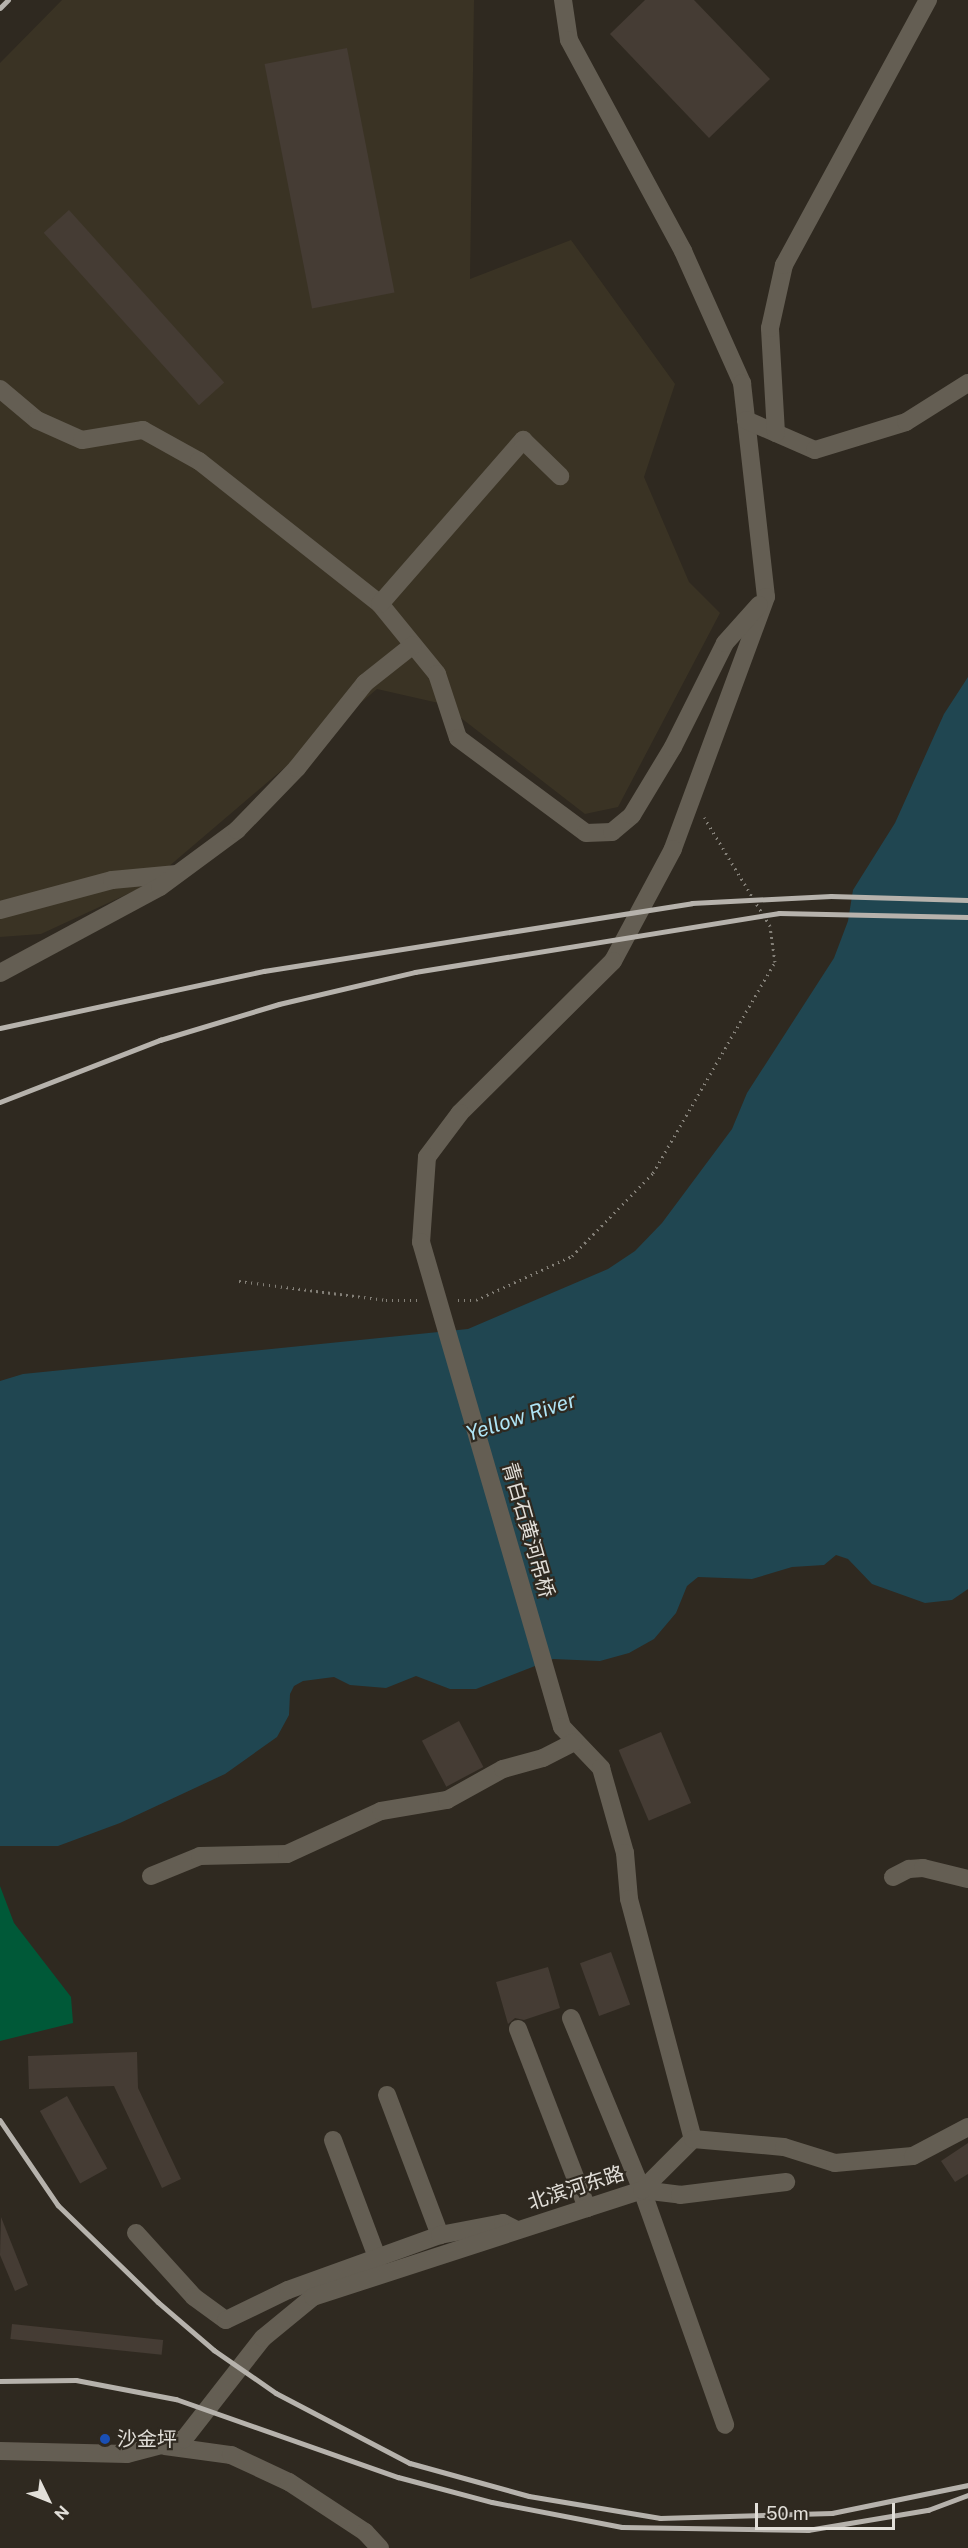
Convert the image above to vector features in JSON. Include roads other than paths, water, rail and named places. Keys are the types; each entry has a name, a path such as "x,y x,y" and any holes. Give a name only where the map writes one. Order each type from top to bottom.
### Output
{"street":[{"path":"0,389 37,420 82,440 143,430 199,461 380,604 437,674 458,738 574,827 599,835 623,825 632,815 673,747 725,642 766,597 742,383 683,251 569,40 563,0"},
{"path":"776,433 770,328 784,265 928,0"},
{"path":"746,420 815,450 906,422 968,383"},
{"path":"380,604 523,440 560,476"},
{"name":"青白石黄河吊桥","path":"693,2139 629,1899 625,1853 601,1768 573,1743 562,1727 421,1242 428,1157 460,1113 613,961 673,849 766,597"},
{"path":"0,973 178,874 237,830 297,768 365,683 413,645"},
{"path":"0,910 112,880 178,874"},
{"path":"151,1876 200,1856 287,1854 381,1811 447,1800 503,1769 543,1758 573,1743"},
{"path":"893,1877 909,1869 923,1868 968,1879"},
{"path":"571,2018 642,2190 725,2425"},
{"path":"518,2029 586,2208"},
{"path":"387,2095 440,2235"},
{"path":"693,2139 784,2147 835,2163 913,2156 968,2127"},
{"name":"北滨河东路","path":"160,2445 184,2439 263,2338 314,2297 642,2190 693,2139"},
{"path":"333,2140 378,2260"},
{"path":"642,2190 680,2195 786,2182"},
{"path":"136,2233 194,2297 226,2320 288,2290 378,2260 440,2235 503,2223 519,2230"},
{"path":"0,2451 126,2454 160,2445 231,2455 316,2496 367,2540 380,2548"}],"water":[{"name":"Yellow River","path":"968,677 968,1589 952,1600 925,1603 872,1584 848,1559 836,1555 824,1565 792,1567 752,1579 698,1577 687,1586 676,1613 654,1639 629,1653 600,1661 553,1659 476,1689 450,1689 416,1676 386,1688 350,1685 334,1677 303,1681 294,1686 290,1694 289,1715 277,1737 225,1774 120,1823 58,1846 0,1846 0,1381 23,1374 468,1329 608,1269 635,1251 662,1223 732,1129 747,1093 834,958 848,921 853,890 895,823 944,714"}],"railway":[{"path":"0,8 8,0"},
{"path":"0,1028 264,971 692,903 831,896 968,900"},
{"path":"0,1102 160,1040 279,1004 415,972 779,913 968,917"},
{"path":"0,2120 58,2205 158,2302 214,2350 276,2393 410,2463 529,2496 660,2518 832,2513 968,2485"},
{"path":"0,2381 76,2380 176,2399 398,2477 492,2502 622,2527 808,2530 928,2510 968,2495"}],"place":[{"name":"沙金坪","path":"105,2439"}]}
